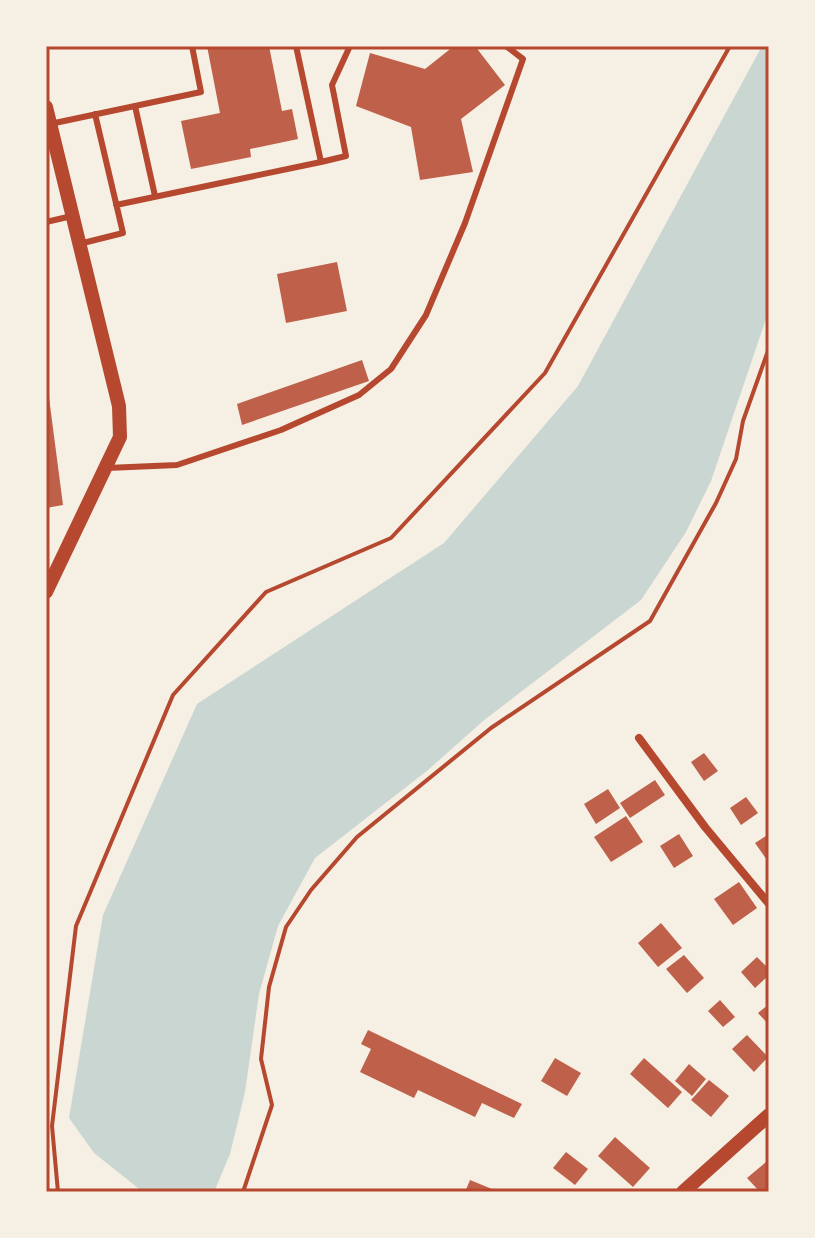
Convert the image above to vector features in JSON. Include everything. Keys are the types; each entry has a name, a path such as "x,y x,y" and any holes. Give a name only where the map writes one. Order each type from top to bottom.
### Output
{"street":[{"path":"46,107 119,406 120,437 46,592"},
{"path":"639,738 769,904"},
{"path":"683,1192 769,1115"}],"lane":[{"path":"50,124 201,92 192,46"},
{"path":"296,46 321,162"},
{"path":"116,205 346,156 332,85 350,46"},
{"path":"107,468 177,465 281,430 359,395 391,369 426,315 465,223 523,59 506,46"},
{"path":"135,106 155,196"},
{"path":"79,244 123,233 95,114"},
{"path":"46,222 72,216"}],"path":[{"path":"58,1192 52,1126 76,926 173,695 266,592 391,538 545,373 730,46"},
{"path":"243,1192 272,1105 261,1059 269,987 286,927 311,890 357,837 491,728 650,621 726,481 769,348"}],"shaded area":[{"path":"762,46 769,46 769,310 711,481 686,532 641,600 483,721 428,770 315,858 278,926 259,994 245,1092 230,1154 214,1192 143,1192 94,1153 69,1118 103,915 197,704 444,543 578,386"}],"building":[{"path":"207,46 269,46 282,111 292,109 298,139 250,149 251,157 191,169 181,121 220,113"},
{"path":"454,46 475,46 505,85 461,119 473,172 420,180 411,127 356,106 370,53 425,69"},
{"path":"337,262 347,311 286,323 277,274"},
{"path":"362,360 369,381 242,425 237,404"},
{"path":"46,391 63,505 46,508"},
{"path":"704,753 718,771 704,781 691,762"},
{"path":"655,780 665,795 630,818 620,803"},
{"path":"608,789 620,808 596,824 584,804"},
{"path":"746,797 758,813 741,825 730,808"},
{"path":"626,816 643,842 611,862 594,837"},
{"path":"679,834 693,856 674,868 660,846"},
{"path":"769,834 769,863 755,843"},
{"path":"739,882 757,908 733,925 714,899"},
{"path":"661,923 682,948 658,967 638,943"},
{"path":"684,955 704,978 687,993 666,969"},
{"path":"757,957 769,969 769,975 755,988 741,972"},
{"path":"720,1000 735,1017 723,1027 708,1011"},
{"path":"769,1004 769,1025 758,1013"},
{"path":"368,1030 522,1104 514,1118 482,1103 475,1117 418,1090 414,1098 360,1072 371,1049 361,1044"},
{"path":"747,1035 768,1057 754,1072 732,1049"},
{"path":"555,1058 581,1073 567,1096 541,1081"},
{"path":"644,1058 682,1092 668,1108 630,1074"},
{"path":"689,1064 706,1079 692,1096 675,1081"},
{"path":"709,1080 729,1096 711,1117 691,1100"},
{"path":"615,1137 650,1168 633,1187 598,1156"},
{"path":"566,1152 588,1169 575,1185 553,1168"},
{"path":"766,1162 769,1192 760,1192 747,1178"},
{"path":"470,1180 492,1189 491,1192 465,1192"}]}
